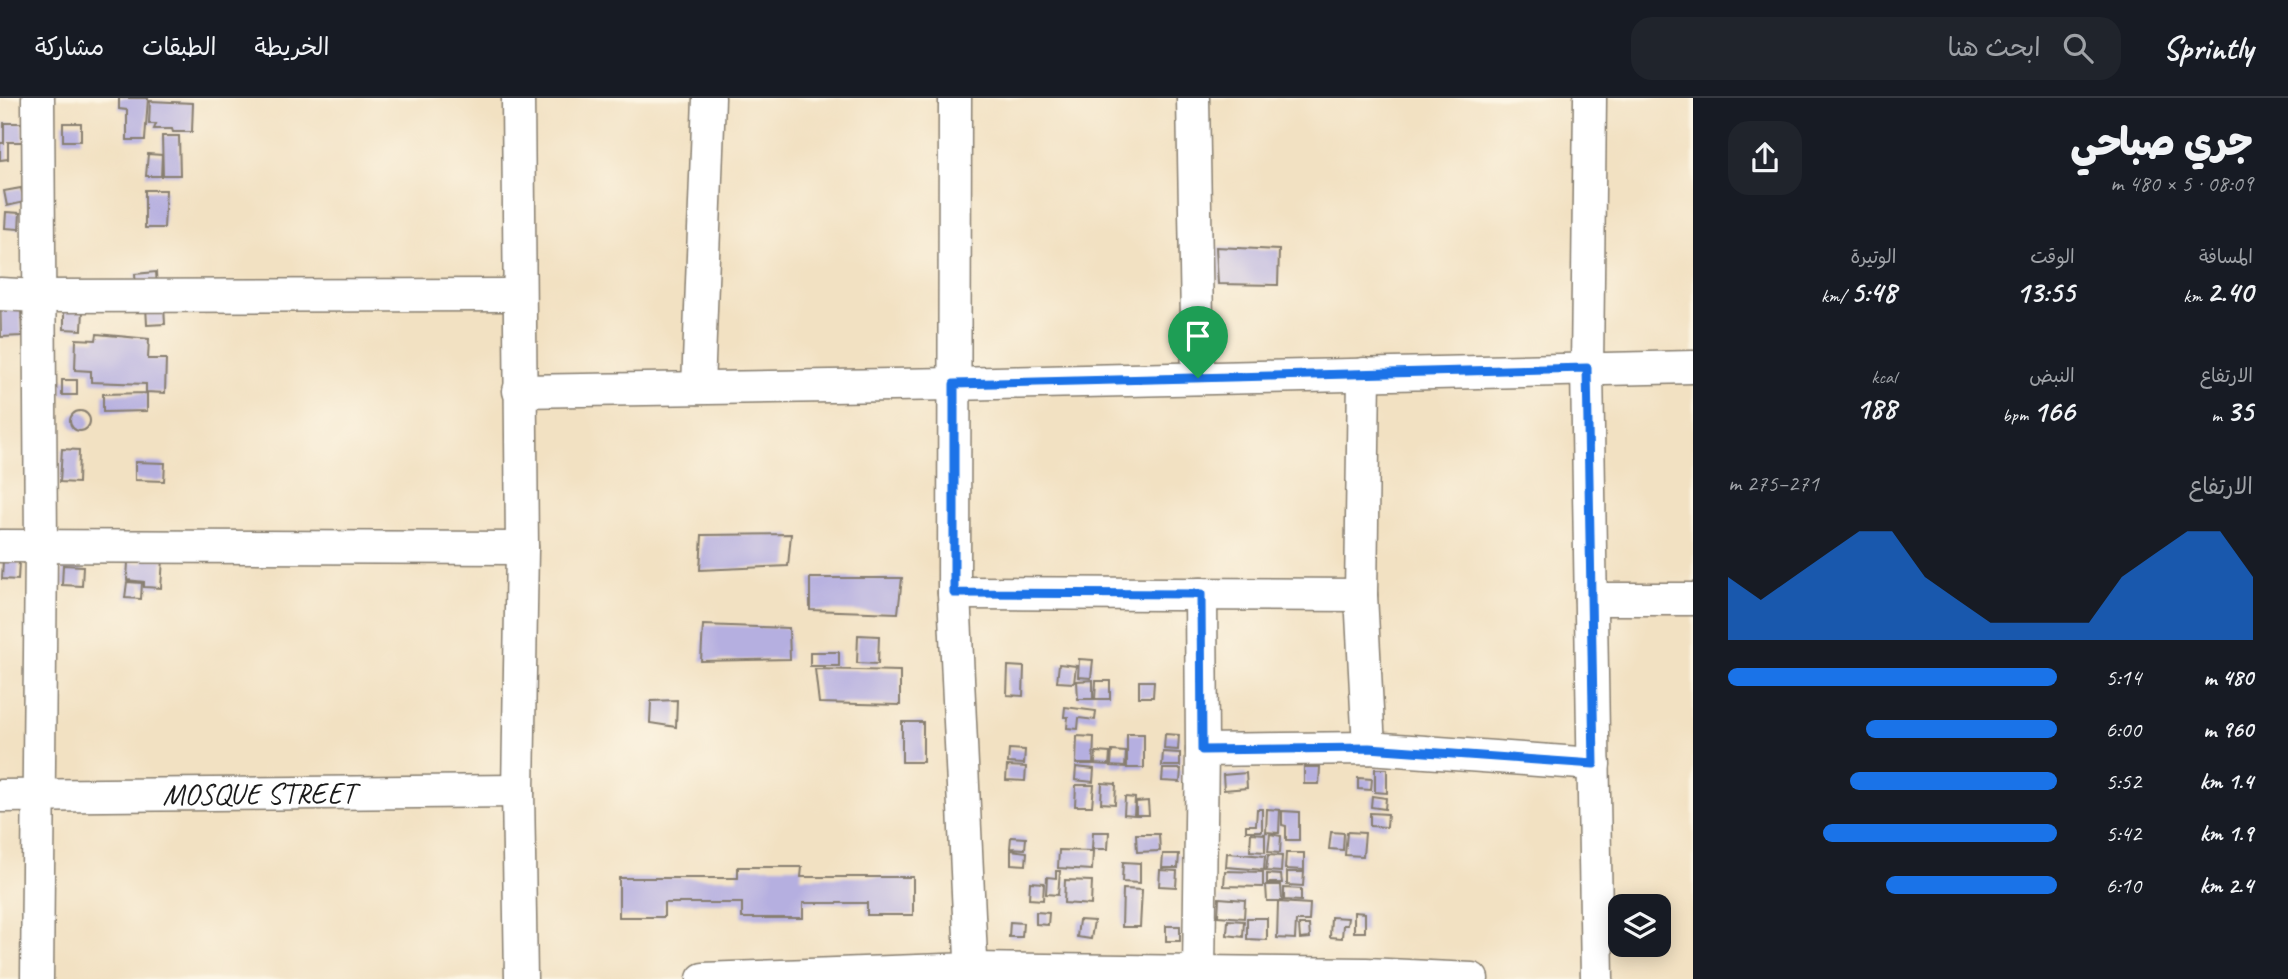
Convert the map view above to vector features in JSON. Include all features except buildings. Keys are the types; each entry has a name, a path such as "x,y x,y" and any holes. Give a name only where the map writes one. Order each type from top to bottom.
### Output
{"street":[{"path":"37,979 41,546 38,98"},
{"path":"518,98 522,548 518,791 521,979"},
{"path":"698,388 709,98"},
{"path":"954,98 954,593 972,974"},
{"path":"1193,98 1198,378"},
{"path":"1590,98 1587,368 1597,979"},
{"path":"0,294 519,295"},
{"path":"519,391 1693,367"},
{"path":"1364,374 1361,596 1369,748"},
{"path":"0,546 522,548"},
{"path":"954,593 1361,596"},
{"path":"1199,971 1201,594"},
{"path":"1591,599 1693,600"},
{"path":"1202,750 1369,748 1594,764"},
{"name":"MOSQUE STREET","path":"0,796 518,791"},
{"path":"711,979 1199,971 1472,979"}],"route":[{"path":"1587,368 1594,764 1369,748 1202,750 1201,594 954,593 954,384 1198,378 1587,368"}]}
